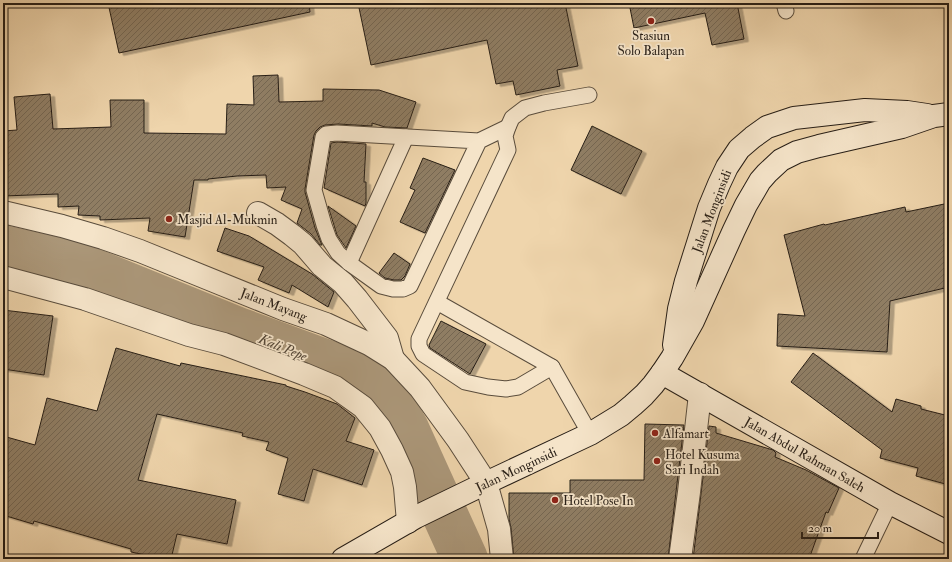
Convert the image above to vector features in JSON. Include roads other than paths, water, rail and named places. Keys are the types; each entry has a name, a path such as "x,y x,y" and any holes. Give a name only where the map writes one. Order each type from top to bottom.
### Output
{"street":[{"name":"Jalan Monginsidi","path":"667,366 686,280 709,208 727,167 739,150 753,137 767,127 794,118 865,110 942,115"},
{"name":"Jalan Monginsidi","path":"353,556 412,519 590,434 621,415 644,395 667,366 693,321 746,205 760,181 780,160 797,152 902,127 942,115"},
{"path":"727,167 760,181"},
{"name":"Jalan Mayang","path":"3,212 103,238 140,250 276,306 326,324 369,344 393,359 420,388 458,440 499,530 502,559"},
{"path":"258,213 277,224 303,244 322,266 343,283 387,338 393,359"},
{"path":"3,277 84,299 189,335 224,344 335,387 363,407 380,428 402,472 412,519"},
{"name":"Jalan Abdul Rahman Saleh","path":"667,366 700,394 890,503 949,534"},
{"path":"680,559 700,394"}],"lane":[{"path":"552,367 518,387 506,389 488,388 465,382 423,354 419,346 419,339 508,150 505,136 512,118 525,108 589,94"},
{"path":"479,141 410,286 403,289 393,289 381,286 349,263 338,253 329,239 314,190 323,137 326,134 337,133 479,141 508,127"},
{"path":"349,263 406,137"},
{"path":"437,302 552,367 590,434"},
{"path":"863,559 890,503"}],"waterway":[{"name":"Kali Pepe","path":"3,248 78,265 238,330 333,365 380,385 406,429 465,559"}],"place":[{"name":"Stasiun Solo Balapan","path":"651,21"},
{"name":"Masjid Al-Mukmin","path":"169,219"},
{"name":"Alfamart","path":"655,433"},
{"name":"Hotel Kusuma Sari Indah","path":"657,461"},
{"name":"Hotel Pose In","path":"555,500"}]}
